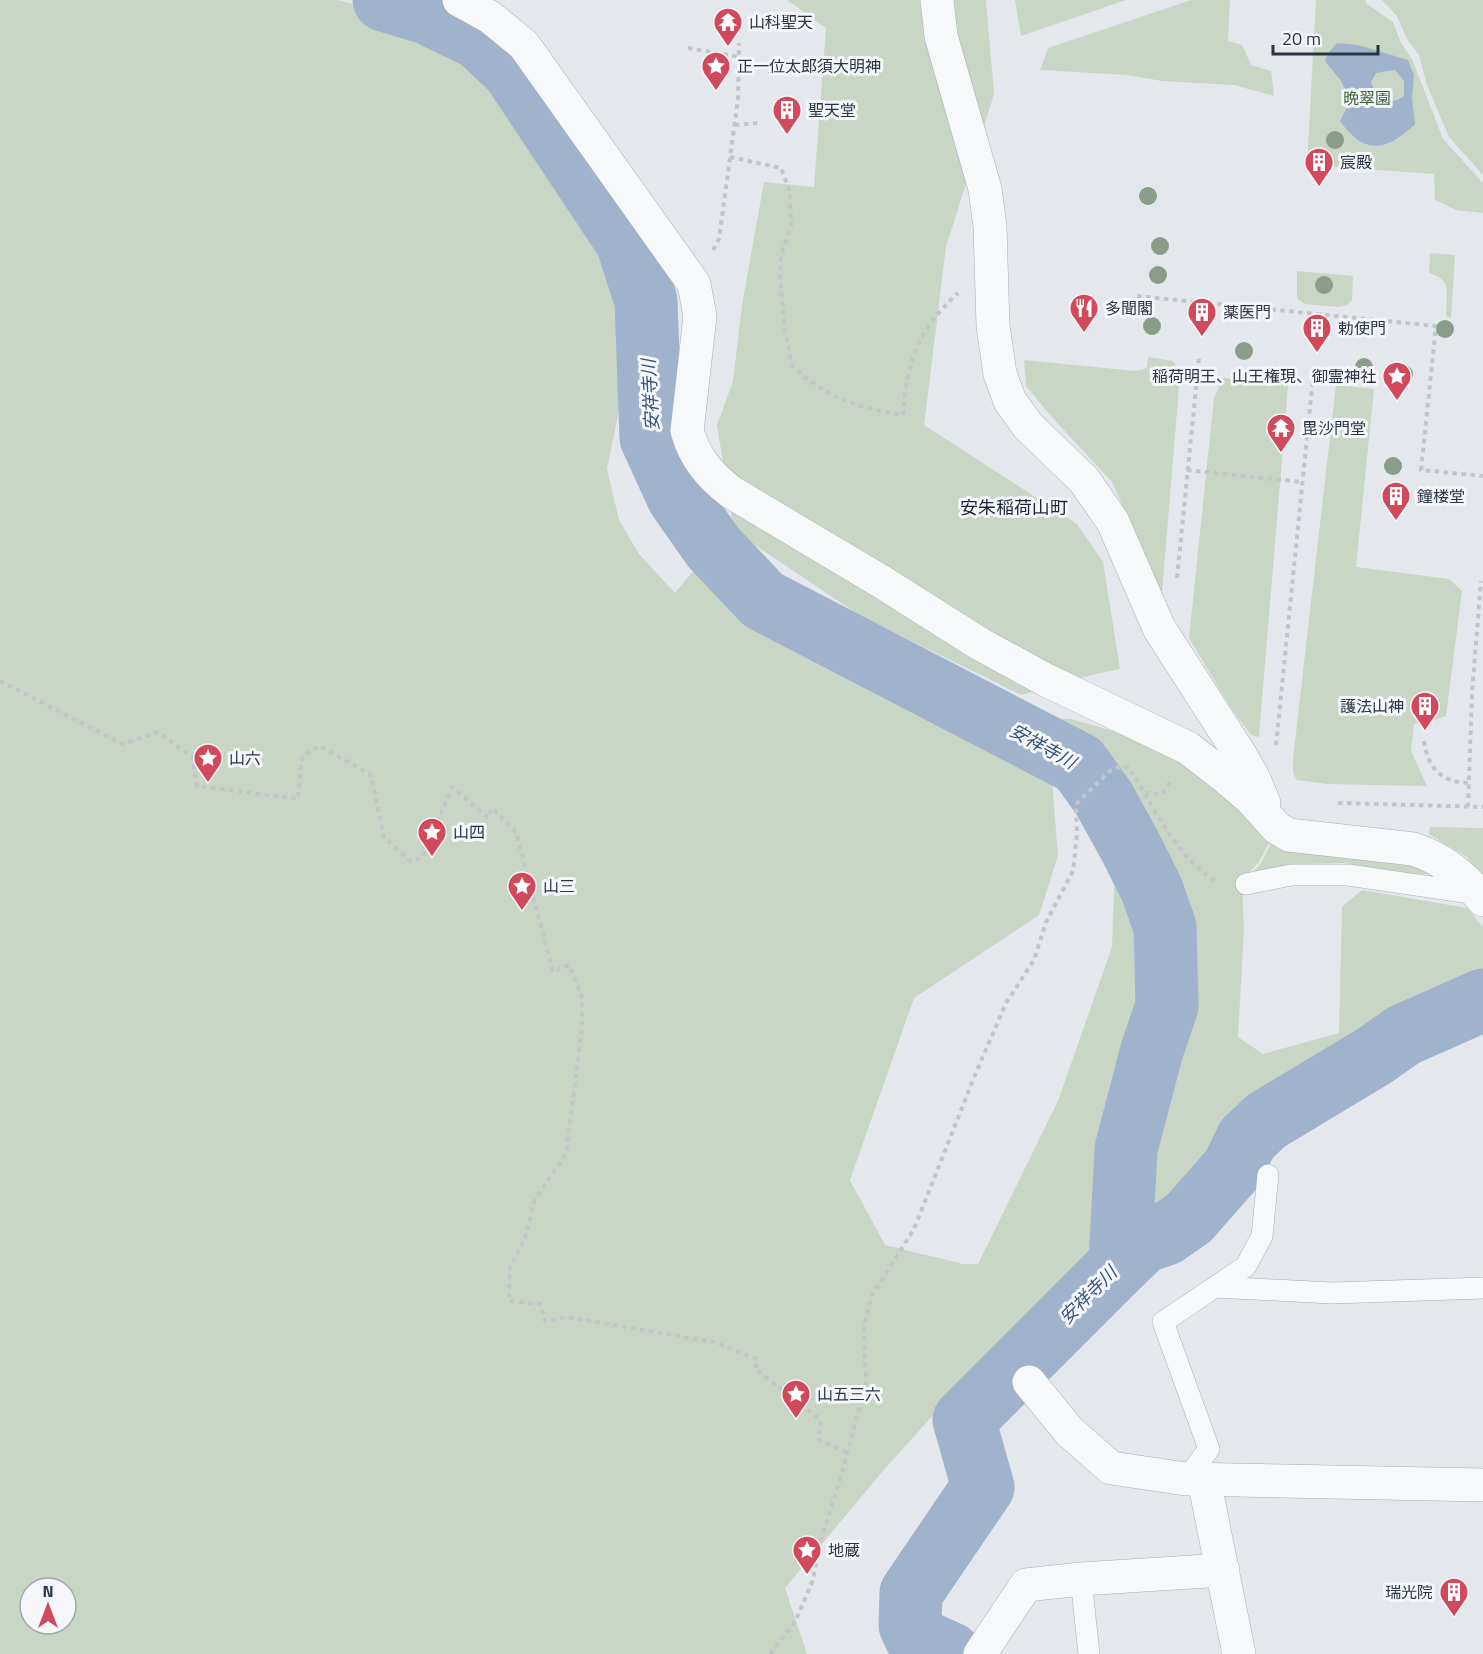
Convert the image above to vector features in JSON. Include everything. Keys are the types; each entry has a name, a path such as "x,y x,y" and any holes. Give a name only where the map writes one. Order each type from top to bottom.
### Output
{"street":[{"path":"459,0 489,17 524,45 694,284 700,316 687,431 700,462 712,477 731,492 882,582 980,644 1046,680 1188,748 1220,772 1271,819"},
{"path":"937,0 941,36 985,189 990,226 993,326 1000,374 1010,401 1028,426 1084,480 1113,522 1159,628 1253,777 1277,828 1289,834 1413,849 1431,854 1461,875 1481,897"},
{"path":"1029,1382 1069,1431 1111,1468 1195,1479 1483,1485"},
{"path":"1195,1479 1223,1570 1239,1654"},
{"path":"982,1650 1026,1586 1081,1579 1223,1570"}],"lane":[{"path":"1246,884 1291,875 1348,875 1481,897"},
{"path":"1195,1479 1209,1449 1163,1322 1246,1266 1263,1236 1268,1175"},
{"path":"1215,1287 1332,1293 1483,1288"},
{"path":"1081,1579 1089,1654"}],"path":[{"path":"694,284 719,239 738,99 739,44"},
{"path":"688,48 739,57"},
{"path":"735,125 759,123"},
{"path":"730,158 780,168 790,192 791,225 780,255 780,278 785,330 792,365 804,377 832,395 865,408 903,415 905,389 915,348 930,323 958,294 974,285 993,281"},
{"path":"1137,296 1436,326 1421,470 1483,477"},
{"path":"1202,328 1205,302"},
{"path":"1317,339 1319,314"},
{"path":"1176,588 1199,358"},
{"path":"1275,747 1313,378"},
{"path":"1187,470 1302,482"},
{"path":"1468,807 1472,693 1481,582"},
{"path":"0,681 123,744 158,732 192,757 197,786 298,799 302,756 320,746 371,775 384,837 410,861 422,858 452,787 488,818 492,808 516,832 553,972 569,965 582,997 582,1027 566,1154 536,1199 524,1240 510,1267 509,1301 540,1304 545,1321 567,1317 714,1342 757,1359 755,1369 821,1420 818,1439 848,1453"},
{"path":"1424,741 1427,757 1439,773 1456,783 1469,783"},
{"path":"771,1654 795,1622 813,1580 819,1546 848,1453 866,1384 864,1327 872,1297 914,1229 1002,1013 1034,960 1046,922 1073,871 1077,834 1076,804 1113,768 1130,767 1187,858 1220,884 1246,884"},
{"path":"1329,803 1483,807"}],"green space":[{"path":"0,0 338,0 417,21 484,61 539,133 624,263 635,332 607,469 619,520 639,554 675,593 701,562 798,651 1052,781 1058,856 1039,915 914,998 850,1180 885,1245 963,1264 978,1264 1058,1101 1112,947 1114,887 1107,784 1043,718 1071,719 1156,743 1262,831 1269,843 1259,862 1242,880 1244,928 1238,1037 1263,1054 1339,1033 1342,907 1362,890 1467,908 1483,927 1483,989 1393,1029 1260,1104 1237,1124 1223,1157 1198,1196 1171,1217 1094,1265 979,1364 882,1472 785,1588 807,1654 0,1654"},
{"path":"787,0 986,0 994,94 946,247 924,425 1077,524 1103,562 1120,669 1021,695 859,615 734,531 717,425 733,381 742,305 764,182 814,187 826,28"},
{"path":"1015,0 1126,0 1021,36"},
{"path":"1191,0 1230,0 1228,41 1242,45 1251,65 1271,71 1274,96 1234,85 1040,70 1048,48"},
{"name":"晩翠園","path":"1316,0 1365,0 1367,4 1393,22 1401,43 1412,59 1443,139 1483,183 1483,213 1456,210 1435,200 1434,174 1307,165"},
{"path":"1382,0 1483,0 1483,175 1449,137 1427,85 1419,55 1407,39 1397,16"},
{"path":"1430,253 1455,255 1451,318 1446,316 1445,283 1442,279 1429,273"},
{"path":"1297,271 1353,276 1352,300 1347,305 1339,307 1305,304 1297,298"},
{"path":"1148,357 1173,361 1180,374 1162,594 1112,482 1026,386 1024,360 1135,371 1147,368"},
{"path":"1223,378 1280,381 1288,386 1259,737 1251,735 1229,705 1189,638 1214,398"},
{"path":"1336,385 1374,389 1356,567 1449,579 1462,591 1446,716 1414,724 1411,751 1427,786 1327,784 1297,780 1293,773"},
{"path":"1430,827 1483,828 1483,878 1467,857 1429,834"},
{"path":"1271,843 1367,852 1440,873 1410,875 1344,863 1302,864 1250,875 1261,863"}],"water":[{"path":"1337,43 1358,45 1408,60 1414,75 1412,98 1415,124 1385,144 1376,146 1358,140 1340,121 1350,101 1341,81 1325,61 1328,53","holes":["1395,70 1404,81 1404,96 1393,101 1380,96 1371,82 1376,73"]}],"waterway":[{"name":"安祥寺川","path":"384,0 427,13 479,38 513,70 627,242 646,301 651,438 678,497 713,547 763,600 1079,764 1104,799 1130,846 1152,890 1165,927 1167,1006 1152,1050 1126,1149 1120,1264 964,1420 983,1487 911,1593 910,1625 916,1638 951,1654"},
{"path":"1120,1264 1143,1242 1166,1234 1189,1218 1233,1168 1247,1139 1266,1121 1374,1056 1404,1035 1483,1000"}],"place":[{"name":"山科聖天","path":"728,48"},
{"name":"正一位太郎須大明神","path":"716,92"},
{"name":"聖天堂","path":"787,136"},
{"name":"宸殿","path":"1319,188"},
{"name":"多聞閣","path":"1084,334"},
{"name":"薬医門","path":"1202,338"},
{"name":"勅使門","path":"1317,354"},
{"name":"稲荷明王、山王権現、御霊神社","path":"1397,402"},
{"name":"毘沙門堂","path":"1281,454"},
{"name":"鐘楼堂","path":"1396,522"},
{"name":"護法山神","path":"1425,732"},
{"name":"山六","path":"208,784"},
{"name":"山四","path":"432,858"},
{"name":"山三","path":"522,912"},
{"name":"山五三六","path":"796,1420"},
{"name":"地蔵","path":"807,1576"},
{"name":"瑞光院","path":"1454,1618"}],"district":[{"name":"安朱稲荷山町","path":"1014,507"}]}
